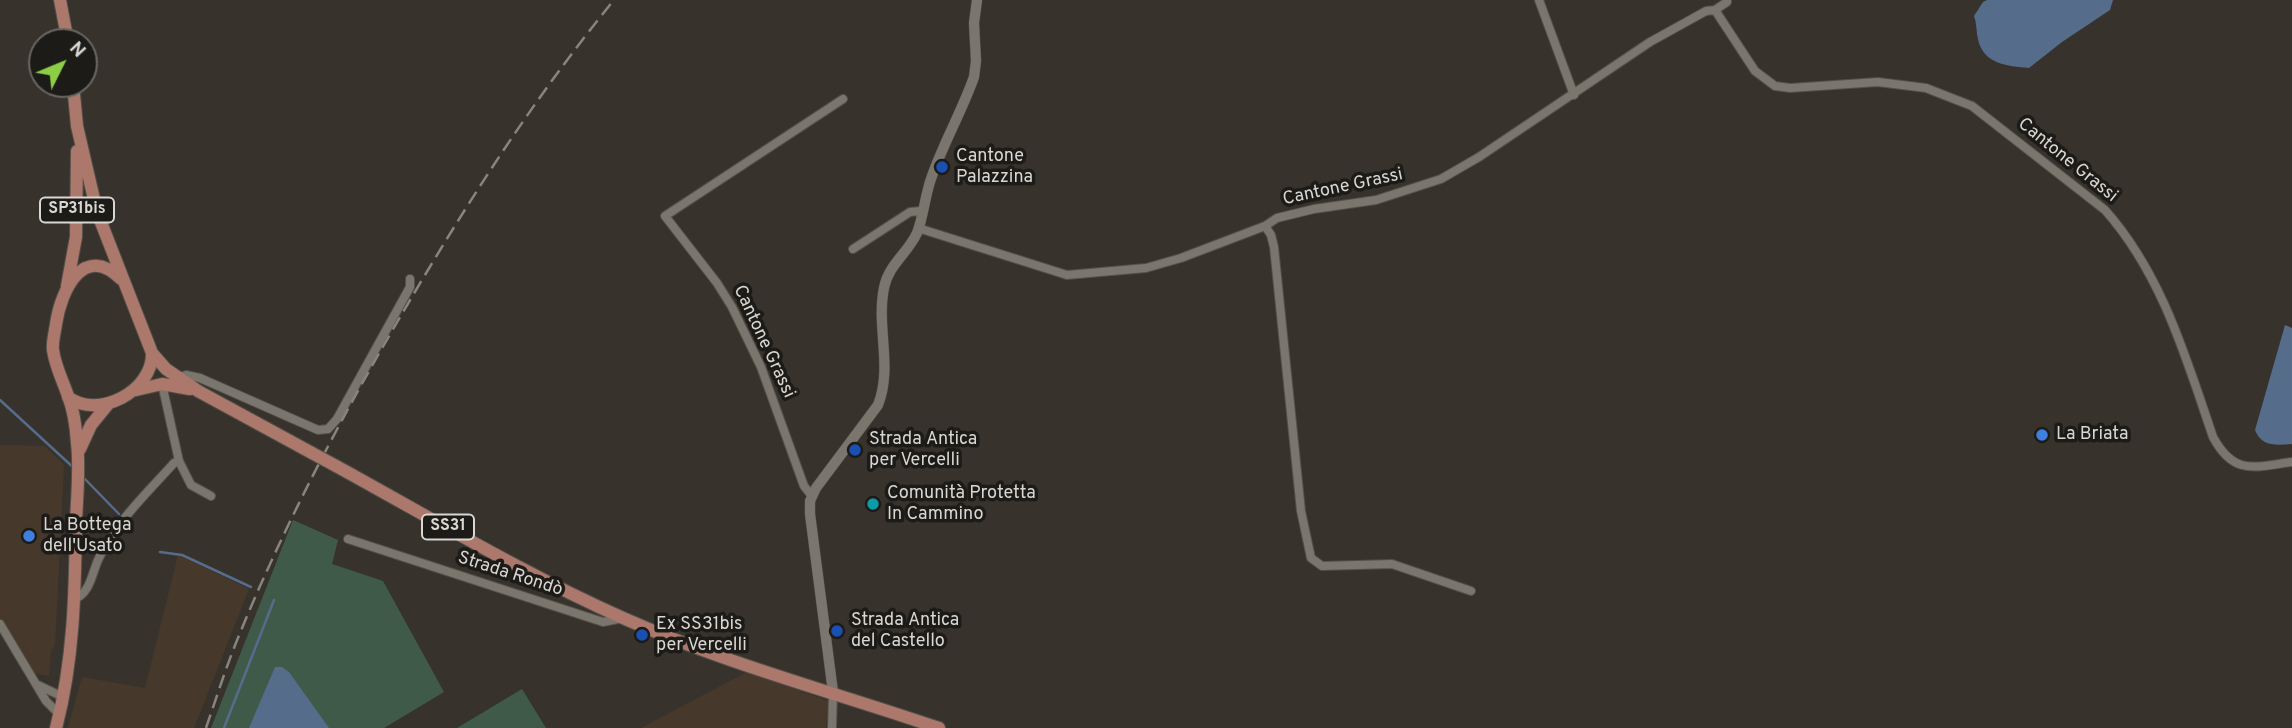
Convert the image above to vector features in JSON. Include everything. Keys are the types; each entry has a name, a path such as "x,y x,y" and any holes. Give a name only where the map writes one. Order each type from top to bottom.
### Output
{"main road":[{"path":"60,0 65,28"},
{"name":"SP31bis","path":"66,292 76,237 77,126 74,98"},
{"name":"SP31bis","path":"77,126 97,212 121,279"},
{"path":"58,722 74,625 78,457 73,411 68,397 53,348 57,320 66,292 78,272 90,266 104,266 121,279 152,353 152,365 141,384 112,400 89,406 68,397"},
{"name":"SS31","path":"152,353 169,382"},
{"name":"SS31","path":"132,391 169,382 198,391 622,618 708,651 939,728"},
{"path":"78,457 90,425 112,400"}],"street":[{"path":"812,496 878,405 882,395 885,370 882,309 884,288 890,270 913,240 932,176 974,77 974,23 977,0"},
{"path":"1539,0 1574,94"},
{"name":"Cantone Grassi","path":"918,228 1067,275 1146,268 1181,258 1265,226 1277,218 1314,209 1376,201 1441,179 1650,43 1706,11 1715,10 1727,0"},
{"name":"Cantone Grassi","path":"1715,10 1755,71 1775,86 1790,88 1878,82 1926,88 1972,106 2105,210 2122,229 2171,316 2213,437 2222,454 2237,465 2253,467 2292,462"},
{"name":"Cantone Grassi","path":"833,692 810,514 812,496 804,486 761,367 732,307 665,216 843,99"},
{"path":"853,249 910,212 921,211"},
{"name":"Cantone Grassi","path":"1265,226 1275,247 1301,511 1311,558 1322,566 1392,564 1471,591"},
{"path":"211,496 191,485 179,461 169,382 186,375 200,378 318,430 328,429 337,419 410,287 410,279"},
{"path":"75,599 90,585 99,559 120,521 174,463 179,461"},
{"name":"Strada Rondò","path":"348,539 603,622 622,618"},
{"path":"0,624 58,722"},
{"path":"36,683 64,697"},
{"path":"832,728 833,692"}],"shaded area":[{"path":"0,445 45,446 64,465 55,645 51,651 49,676 32,673 14,649 0,619"},
{"path":"178,555 249,589 194,728 68,728 82,677 145,688"},
{"path":"747,672 828,701 826,728 641,728"}],"green space":[{"path":"293,520 338,540 332,564 383,581 444,692 384,728 211,728"},
{"path":"522,689 546,728 457,728"}],"water":[{"path":"1987,0 2113,0 2110,10 2029,68 1997,62 1985,54 1978,39 1974,16"},
{"path":"2285,325 2292,328 2292,444 2275,444 2261,440 2255,430"},
{"path":"275,667 282,667 289,672 329,728 249,728"}],"waterway":[{"path":"0,400 75,469"},
{"path":"82,476 119,514"},
{"path":"160,552 182,555 251,587"},
{"path":"224,728 274,600"}],"railway":[{"path":"206,728 235,645 281,541 374,362 492,168 538,100 614,0"}],"place":[{"name":"Cantone Palazzina","path":"942,167"},
{"name":"La Briata","path":"2042,435"},
{"name":"Strada Antica per Vercelli","path":"855,450"},
{"name":"Comunità Protetta In Cammino","path":"873,504"},
{"name":"La Bottega dell'Usato","path":"29,536"},
{"name":"Strada Antica del Castello","path":"837,631"},
{"name":"Ex SS31bis per Vercelli","path":"642,635"}]}
